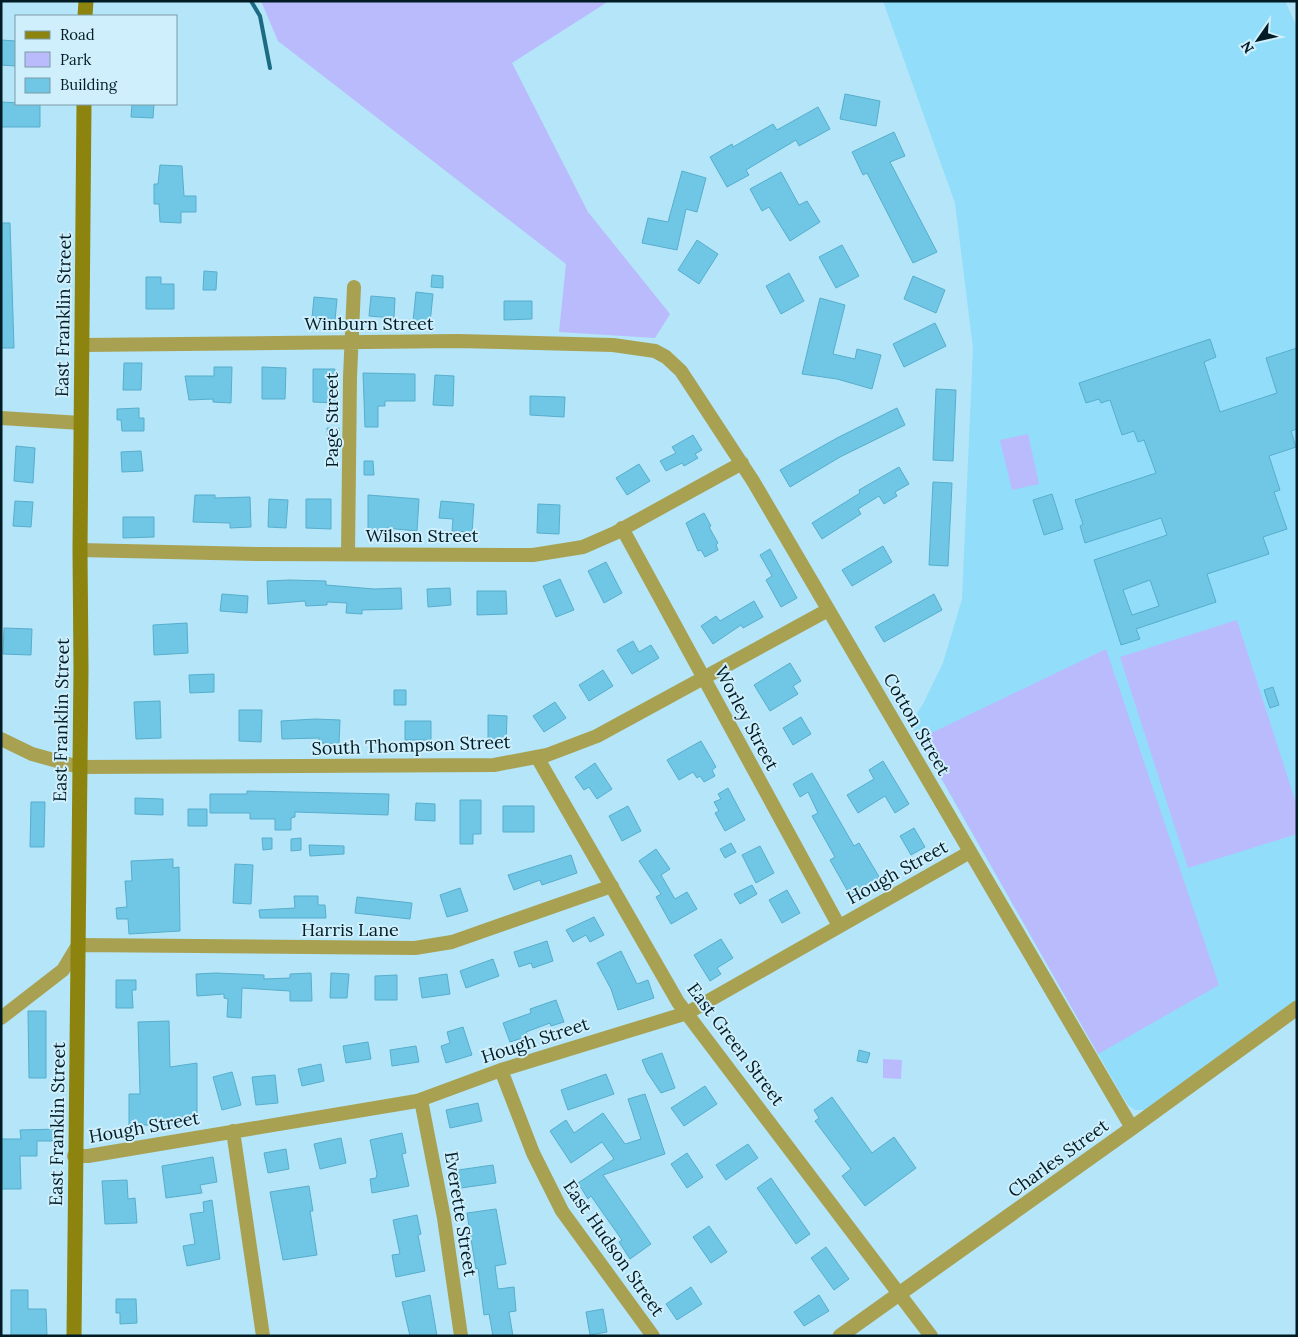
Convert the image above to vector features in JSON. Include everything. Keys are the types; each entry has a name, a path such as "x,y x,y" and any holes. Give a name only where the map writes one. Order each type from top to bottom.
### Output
{"main road":[{"path":"85,15 86,1"},
{"name":"East Franklin Street","path":"74,1336 74,1156 82,669 80,550 84,105"}],"street":[{"name":"Page Street","path":"348,554 351,343 354,287"},
{"name":"Winburn Street","path":"83,344 457,342 593,345 655,350"},
{"name":"Cotton Street","path":"655,350 681,371 742,463 1132,1128"},
{"path":"1,418 81,423"},
{"name":"Wilson Street","path":"80,550 533,555 583,547 742,463"},
{"name":"Worley Street","path":"622,528 839,926"},
{"name":"South Thompson Street","path":"1,739 32,754 79,767 494,765 537,757 597,736 828,610"},
{"name":"East Green Street","path":"537,757 678,1002 932,1336"},
{"name":"Hough Street","path":"74,1156 88,1156 421,1100 501,1070 687,1013 970,852"},
{"name":"Harris Lane","path":"78,945 415,948 452,942 612,886"},
{"path":"1,1018 63,970 78,945"},
{"name":"Charles Street","path":"840,1336 1297,1008"},
{"name":"East Hudson Street","path":"501,1070 550,1191 562,1211 653,1336"},
{"name":"Everette Street","path":"421,1100 444,1218 461,1336"},
{"path":"233,1131 264,1336"}],"shaded area":[{"path":"883,1 1285,1 1297,27 1297,999 1145,1110 1135,1110 1129,1106 1121,1094 910,724 923,704 943,663 962,599 973,348 955,203"}],"green space":[{"path":"261,1 609,1 512,63 588,212 670,314 655,338 559,332 566,264 278,41"},
{"path":"1028,434 1039,484 1012,490 1000,440"},
{"path":"1237,620 1297,806 1297,834 1188,868 1120,657"},
{"path":"1106,649 1219,985 1098,1054 919,739"},
{"path":"883,1059 902,1060 901,1079 883,1078"}],"building":[{"path":"1,40 15,41 15,66 1,65"},
{"path":"845,94 880,101 876,126 840,119"},
{"path":"1,102 15,103 15,105 40,105 40,127 1,127"},
{"path":"132,105 154,105 153,118 131,117"},
{"path":"818,107 830,129 799,146 796,140 746,170 749,175 727,187 710,157 732,144 733,147 773,124 777,130"},
{"path":"894,132 905,156 890,162 937,252 913,263 867,173 863,175 852,152"},
{"path":"160,165 182,166 184,196 196,196 196,212 181,212 181,223 160,222 159,204 154,204 154,184 158,184"},
{"path":"682,171 706,178 697,212 686,209 677,250 642,243 648,218 668,222"},
{"path":"781,172 799,205 807,201 820,222 790,241 769,207 762,211 750,189"},
{"path":"1,223 10,223 14,348 1,348"},
{"path":"697,240 718,254 699,284 678,270"},
{"path":"842,245 859,276 836,288 819,257"},
{"path":"204,271 217,272 216,290 203,290"},
{"path":"789,273 804,301 781,314 766,286"},
{"path":"432,275 443,276 443,288 431,287"},
{"path":"913,276 945,290 936,313 904,299"},
{"path":"146,277 161,277 161,284 174,284 174,309 146,309"},
{"path":"416,292 433,294 430,323 413,321"},
{"path":"371,296 395,298 394,318 369,316"},
{"path":"314,297 337,299 335,320 312,318"},
{"path":"820,298 845,305 833,354 855,359 857,349 881,355 872,389 837,379 802,374"},
{"path":"504,301 532,301 532,319 504,320"},
{"path":"935,323 946,346 904,367 893,344"},
{"path":"1210,339 1216,357 1204,362 1220,412 1277,393 1266,358 1297,348 1297,429 1291,431 1296,447 1269,456 1280,490 1274,492 1287,529 1263,537 1269,554 1207,574 1216,602 1136,629 1140,639 1121,645 1094,560 1167,535 1161,518 1085,543 1080,526 1083,524 1075,500 1156,473 1144,440 1138,442 1134,431 1122,435 1110,400 1101,403 1099,399 1086,403 1079,383","holes":["1150,580 1159,606 1132,615 1123,590"]},
{"path":"124,363 142,363 141,390 123,390"},
{"path":"214,367 232,367 231,403 213,402 213,399 189,400 185,376 214,376"},
{"path":"262,367 286,368 285,399 262,399"},
{"path":"313,369 335,369 335,403 313,402"},
{"path":"363,373 415,374 415,401 385,401 385,406 378,406 378,427 365,427"},
{"path":"435,375 454,376 453,406 433,405"},
{"path":"936,389 956,390 953,461 933,460"},
{"path":"530,396 565,397 564,417 530,415"},
{"path":"139,408 139,418 144,418 144,431 122,431 121,420 117,420 117,409"},
{"path":"897,408 905,425 840,457 790,487 780,470 837,438"},
{"path":"327,428 339,428 339,442 328,442"},
{"path":"693,435 702,450 695,454 698,458 684,466 682,463 666,471 660,461 676,453 672,447"},
{"path":"16,446 35,448 33,483 14,481"},
{"path":"141,451 143,471 122,472 121,452"},
{"path":"364,461 373,461 374,475 364,475"},
{"path":"639,464 650,481 627,495 616,478"},
{"path":"899,467 909,484 895,492 897,496 884,504 879,496 858,509 861,514 822,539 812,523 860,493 859,490"},
{"path":"933,482 952,483 948,566 929,565"},
{"path":"1052,494 1063,529 1044,535 1033,500"},
{"path":"195,495 215,495 215,498 250,497 251,527 230,528 230,523 193,522"},
{"path":"368,495 419,499 417,531 386,528 386,531 368,531"},
{"path":"269,499 288,500 286,528 268,527"},
{"path":"306,499 331,499 331,529 306,528"},
{"path":"15,501 33,502 31,527 13,526"},
{"path":"441,501 474,504 472,532 452,531 453,519 439,518"},
{"path":"538,504 560,505 559,534 537,533"},
{"path":"704,513 718,543 716,545 718,550 705,557 701,550 698,551 686,523"},
{"path":"123,517 154,517 154,537 123,538"},
{"path":"883,546 892,562 852,586 842,570"},
{"path":"770,549 797,598 781,607 766,580 772,576 760,555"},
{"path":"606,562 622,593 604,603 588,571"},
{"path":"560,579 574,610 556,617 543,586"},
{"path":"267,581 326,581 326,585 374,589 401,588 402,609 362,610 362,614 346,613 347,603 327,602 327,605 306,606 305,601 268,604"},
{"path":"450,588 451,605 428,607 427,589"},
{"path":"477,591 506,591 507,614 477,615"},
{"path":"222,594 248,596 247,613 220,611"},
{"path":"934,594 942,610 884,642 875,627"},
{"path":"754,601 763,617 743,628 741,625 713,644 701,626 716,616 720,621"},
{"path":"187,623 188,653 154,655 153,625"},
{"path":"4,628 32,629 31,655 3,654"},
{"path":"633,641 639,652 651,645 659,658 632,674 617,650"},
{"path":"790,663 801,681 793,686 798,694 770,711 754,685"},
{"path":"603,670 613,686 589,701 579,685"},
{"path":"214,674 214,692 190,693 189,675"},
{"path":"1273,687 1279,705 1270,708 1264,690"},
{"path":"394,690 406,690 406,705 394,705"},
{"path":"160,701 161,738 136,739 134,702"},
{"path":"555,702 566,718 544,732 533,716"},
{"path":"239,710 262,710 261,742 239,741"},
{"path":"488,715 507,716 506,744 488,744"},
{"path":"801,717 811,734 793,745 783,728"},
{"path":"340,720 339,744 319,743 319,738 282,739 281,721"},
{"path":"405,721 431,721 431,740 405,740"},
{"path":"701,741 716,767 712,770 715,776 704,782 700,776 697,778 693,772 679,780 667,760"},
{"path":"883,761 909,804 895,813 885,796 858,813 847,795 874,779 869,770"},
{"path":"595,763 612,789 597,799 589,787 584,790 575,777"},
{"path":"812,773 854,846 859,843 881,880 851,897 830,860 835,857 812,816 818,813 808,792 800,797 793,784"},
{"path":"728,788 745,820 725,831 715,813 719,811 714,802 721,799 718,794"},
{"path":"247,791 389,794 388,815 295,812 295,817 291,818 291,830 275,830 275,819 250,819 250,813 210,813 210,794 247,794"},
{"path":"135,798 163,799 163,815 135,814"},
{"path":"460,800 481,800 481,834 473,834 473,844 460,844"},
{"path":"31,802 45,802 44,847 30,847"},
{"path":"416,803 435,804 435,821 415,820"},
{"path":"503,806 534,806 534,832 503,832"},
{"path":"628,806 641,831 622,841 609,816"},
{"path":"188,809 207,809 207,826 188,826"},
{"path":"914,828 925,847 911,855 900,836"},
{"path":"262,838 272,838 272,849 263,850"},
{"path":"301,838 301,850 291,851 291,839"},
{"path":"731,843 736,852 725,858 720,849"},
{"path":"309,845 344,846 344,854 310,856"},
{"path":"760,846 774,873 756,883 742,855"},
{"path":"656,849 670,869 661,875 675,899 687,892 697,909 671,924 656,897 661,894 639,861"},
{"path":"571,855 577,873 542,885 540,880 514,890 508,875"},
{"path":"173,859 173,868 179,867 180,931 129,934 128,919 117,919 116,908 127,907 125,881 132,881 131,861"},
{"path":"235,864 253,865 251,904 233,903"},
{"path":"752,885 757,894 740,904 734,894"},
{"path":"460,888 468,911 447,917 440,895"},
{"path":"787,890 800,913 782,923 769,900"},
{"path":"294,896 318,896 318,905 325,905 326,918 260,918 259,910 295,908"},
{"path":"357,897 412,903 410,919 355,913"},
{"path":"594,917 604,935 590,942 586,935 573,942 566,930"},
{"path":"721,939 733,958 717,968 721,974 710,981 694,955"},
{"path":"547,941 553,961 533,968 531,963 519,967 514,952"},
{"path":"621,951 637,984 648,980 654,998 618,1010 611,989 597,963"},
{"path":"493,959 499,976 466,988 460,971"},
{"path":"311,973 312,1001 290,1001 290,991 242,988 241,1018 227,1017 228,999 224,998 224,994 197,996 196,974 264,975 264,979 290,978 290,974"},
{"path":"331,973 349,974 347,998 330,998"},
{"path":"447,974 450,994 422,998 419,978"},
{"path":"397,975 397,1000 375,1000 375,976"},
{"path":"116,980 136,980 136,990 132,990 133,1008 116,1008"},
{"path":"556,1000 564,1022 551,1026 550,1023 526,1032 528,1036 510,1042 503,1023 531,1013 530,1009"},
{"path":"28,1011 46,1011 46,1078 29,1078"},
{"path":"169,1021 170,1067 197,1063 197,1125 129,1125 129,1094 140,1094 138,1022"},
{"path":"463,1027 472,1055 446,1063 441,1046 450,1043 447,1032"},
{"path":"368,1042 371,1059 346,1063 343,1046"},
{"path":"416,1046 419,1062 392,1066 390,1050"},
{"path":"859,1050 870,1053 867,1063 857,1061"},
{"path":"662,1053 675,1088 661,1093 647,1072 642,1060"},
{"path":"321,1064 324,1081 302,1086 298,1069"},
{"path":"232,1072 241,1105 222,1110 213,1077"},
{"path":"606,1074 614,1094 568,1110 561,1090"},
{"path":"275,1075 278,1103 256,1105 252,1077"},
{"path":"705,1086 717,1104 684,1126 671,1108"},
{"path":"645,1094 665,1154 603,1175 651,1244 630,1259 619,1242 622,1240 591,1196 588,1199 578,1183 614,1159 602,1142 571,1163 550,1131 566,1120 574,1133 603,1113 625,1144 641,1139 628,1099"},
{"path":"832,1097 872,1153 894,1137 916,1168 865,1206 842,1176 851,1169 815,1121 819,1118 814,1110"},
{"path":"478,1103 482,1121 450,1128 446,1110"},
{"path":"59,1129 59,1141 37,1141 37,1156 20,1156 21,1189 1,1189 1,1139 21,1139 20,1130"},
{"path":"402,1133 406,1153 402,1154 409,1186 372,1193 370,1179 376,1178 377,1174 370,1140"},
{"path":"341,1138 346,1163 320,1169 314,1144"},
{"path":"748,1144 758,1158 726,1180 716,1165"},
{"path":"286,1149 289,1169 268,1173 264,1153"},
{"path":"687,1153 703,1177 687,1188 671,1164"},
{"path":"213,1157 217,1182 200,1185 202,1193 166,1198 162,1166"},
{"path":"493,1165 496,1183 461,1188 458,1170"},
{"path":"771,1178 810,1234 796,1244 757,1188"},
{"path":"127,1180 128,1199 135,1198 137,1223 105,1224 102,1181"},
{"path":"309,1186 313,1211 310,1211 317,1255 283,1260 270,1192"},
{"path":"212,1200 220,1259 187,1266 183,1246 195,1244 190,1214 204,1212 203,1202"},
{"path":"496,1209 506,1264 495,1266 498,1289 514,1287 516,1311 509,1312 513,1336 493,1336 489,1314 484,1315 478,1268 476,1269 467,1213"},
{"path":"417,1215 421,1234 418,1235 425,1271 396,1277 392,1255 400,1254 393,1220"},
{"path":"709,1226 727,1252 711,1263 693,1237"},
{"path":"826,1247 849,1279 834,1290 811,1258"},
{"path":"691,1287 702,1304 677,1320 666,1304"},
{"path":"11,1290 28,1290 28,1309 46,1309 47,1336 11,1336"},
{"path":"430,1295 437,1336 410,1336 402,1302"},
{"path":"819,1295 829,1311 804,1326 794,1312"},
{"path":"116,1299 136,1299 137,1323 120,1324 120,1313 116,1313"},
{"path":"603,1309 607,1332 590,1335 586,1312"}],"waterway":[{"path":"251,1 260,16 270,68"}]}
